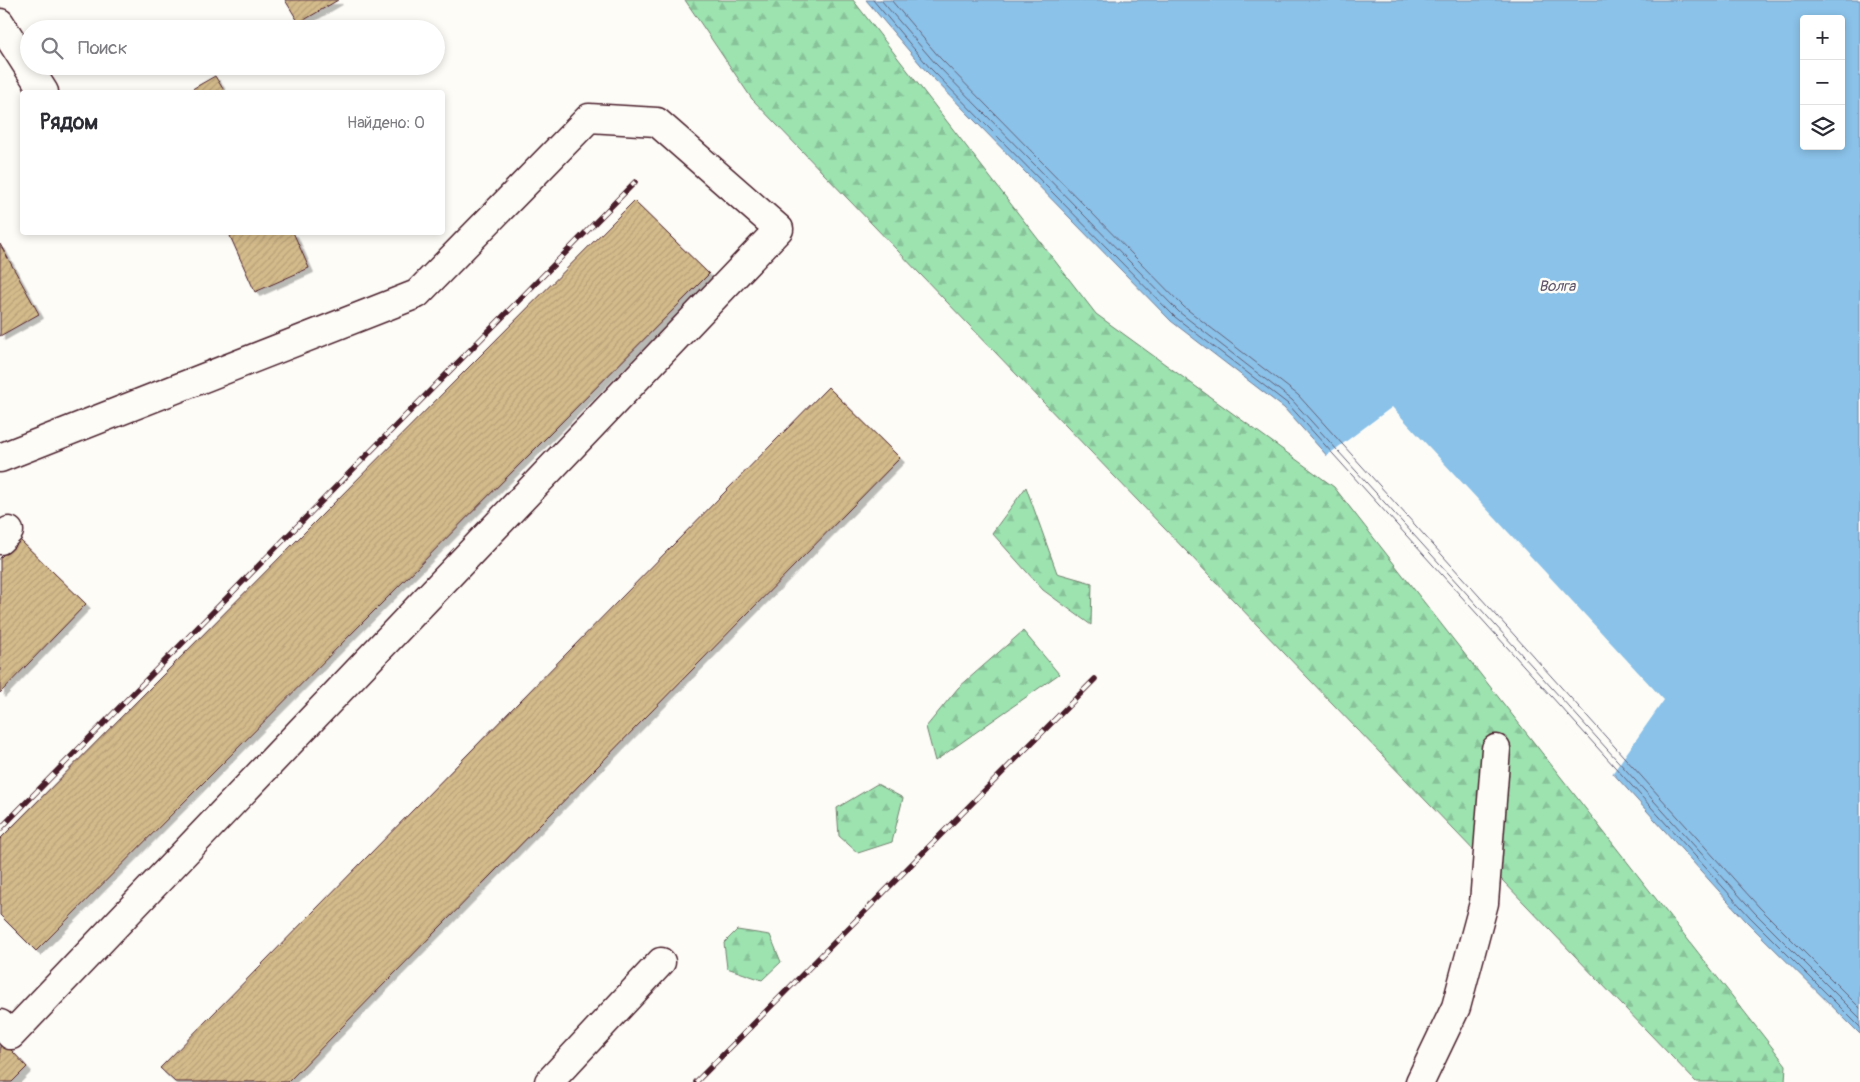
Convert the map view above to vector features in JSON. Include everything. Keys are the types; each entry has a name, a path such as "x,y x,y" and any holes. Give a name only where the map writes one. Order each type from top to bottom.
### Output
{"street":[{"path":"0,23 20,54"},
{"path":"33,75 43,90"},
{"path":"0,458 417,294 589,118 658,122 778,229 11,1035 0,1024"},
{"path":"1420,1082 1456,1007 1484,904 1496,749"},
{"path":"549,1082 661,962"}],"green space":[{"path":"685,0 853,0 1096,314 1334,487 1786,1065 1785,1082 1696,1082 752,99"},
{"path":"1026,487 1057,573 1092,583 1091,625 1043,590 992,533"},
{"path":"1023,631 1059,674 935,761 926,727 958,688"},
{"path":"877,784 903,798 892,842 858,853 839,836 837,808"},
{"path":"737,930 770,935 781,962 762,980 727,968 724,943"}],"water":[{"name":"Волга","path":"866,0 1860,0 1860,1034 1746,921 1284,408 1171,321 926,71"}],"pier":[{"path":"1392,407 1664,700 1612,774 1325,457"}],"building":[{"path":"285,0 338,0 304,20 297,20"},
{"path":"215,76 224,90 190,90"},
{"path":"634,201 709,274 36,951 0,915 0,839"},
{"path":"294,235 309,268 255,292 230,236"},
{"path":"0,244 39,314 0,336"},
{"path":"828,387 900,458 288,1082 175,1082 160,1068"},
{"path":"19,539 86,604 0,693 0,558"},
{"path":"0,1038 27,1067 12,1082 0,1082"}],"railway":[{"path":"0,829 635,182"},
{"path":"696,1082 1095,679"}]}
